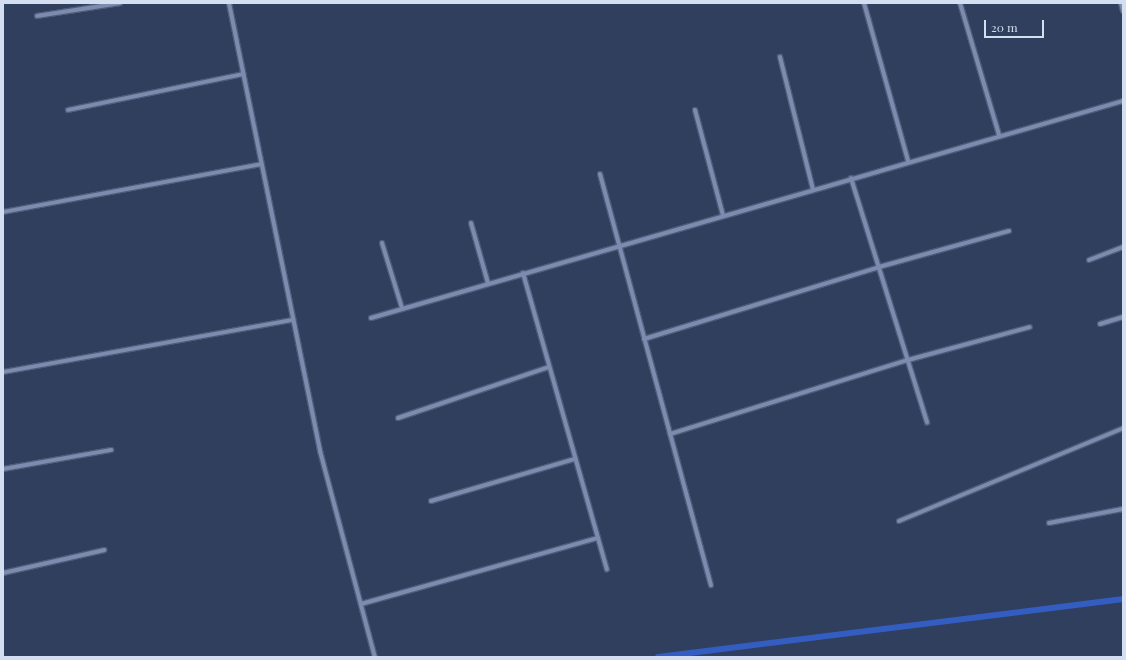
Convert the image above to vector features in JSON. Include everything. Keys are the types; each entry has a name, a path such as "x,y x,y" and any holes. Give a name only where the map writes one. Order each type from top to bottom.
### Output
{"street":[{"path":"37,16 120,3"},
{"path":"229,3 320,451 375,657"},
{"path":"864,3 908,161"},
{"path":"960,3 999,135"},
{"path":"1121,3 1123,11"},
{"path":"780,57 813,189"},
{"path":"68,110 243,74"},
{"path":"371,318 908,161 1123,101"},
{"path":"695,110 723,215"},
{"path":"3,212 261,164"},
{"path":"600,174 618,246 711,585"},
{"path":"852,178 927,422"},
{"path":"470,223 488,283"},
{"path":"644,340 879,267 1009,231"},
{"path":"382,243 402,308"},
{"path":"1089,260 1123,247"},
{"path":"523,273 607,570"},
{"path":"1100,324 1123,317"},
{"path":"3,372 293,320"},
{"path":"670,434 908,360 1030,327"},
{"path":"398,418 549,367"},
{"path":"899,521 1123,428"},
{"path":"3,469 111,450"},
{"path":"431,501 575,460"},
{"path":"1049,523 1123,509"},
{"path":"361,604 598,538"},
{"path":"3,573 104,550"}],"waterway":[{"path":"658,657 1123,599"}]}
